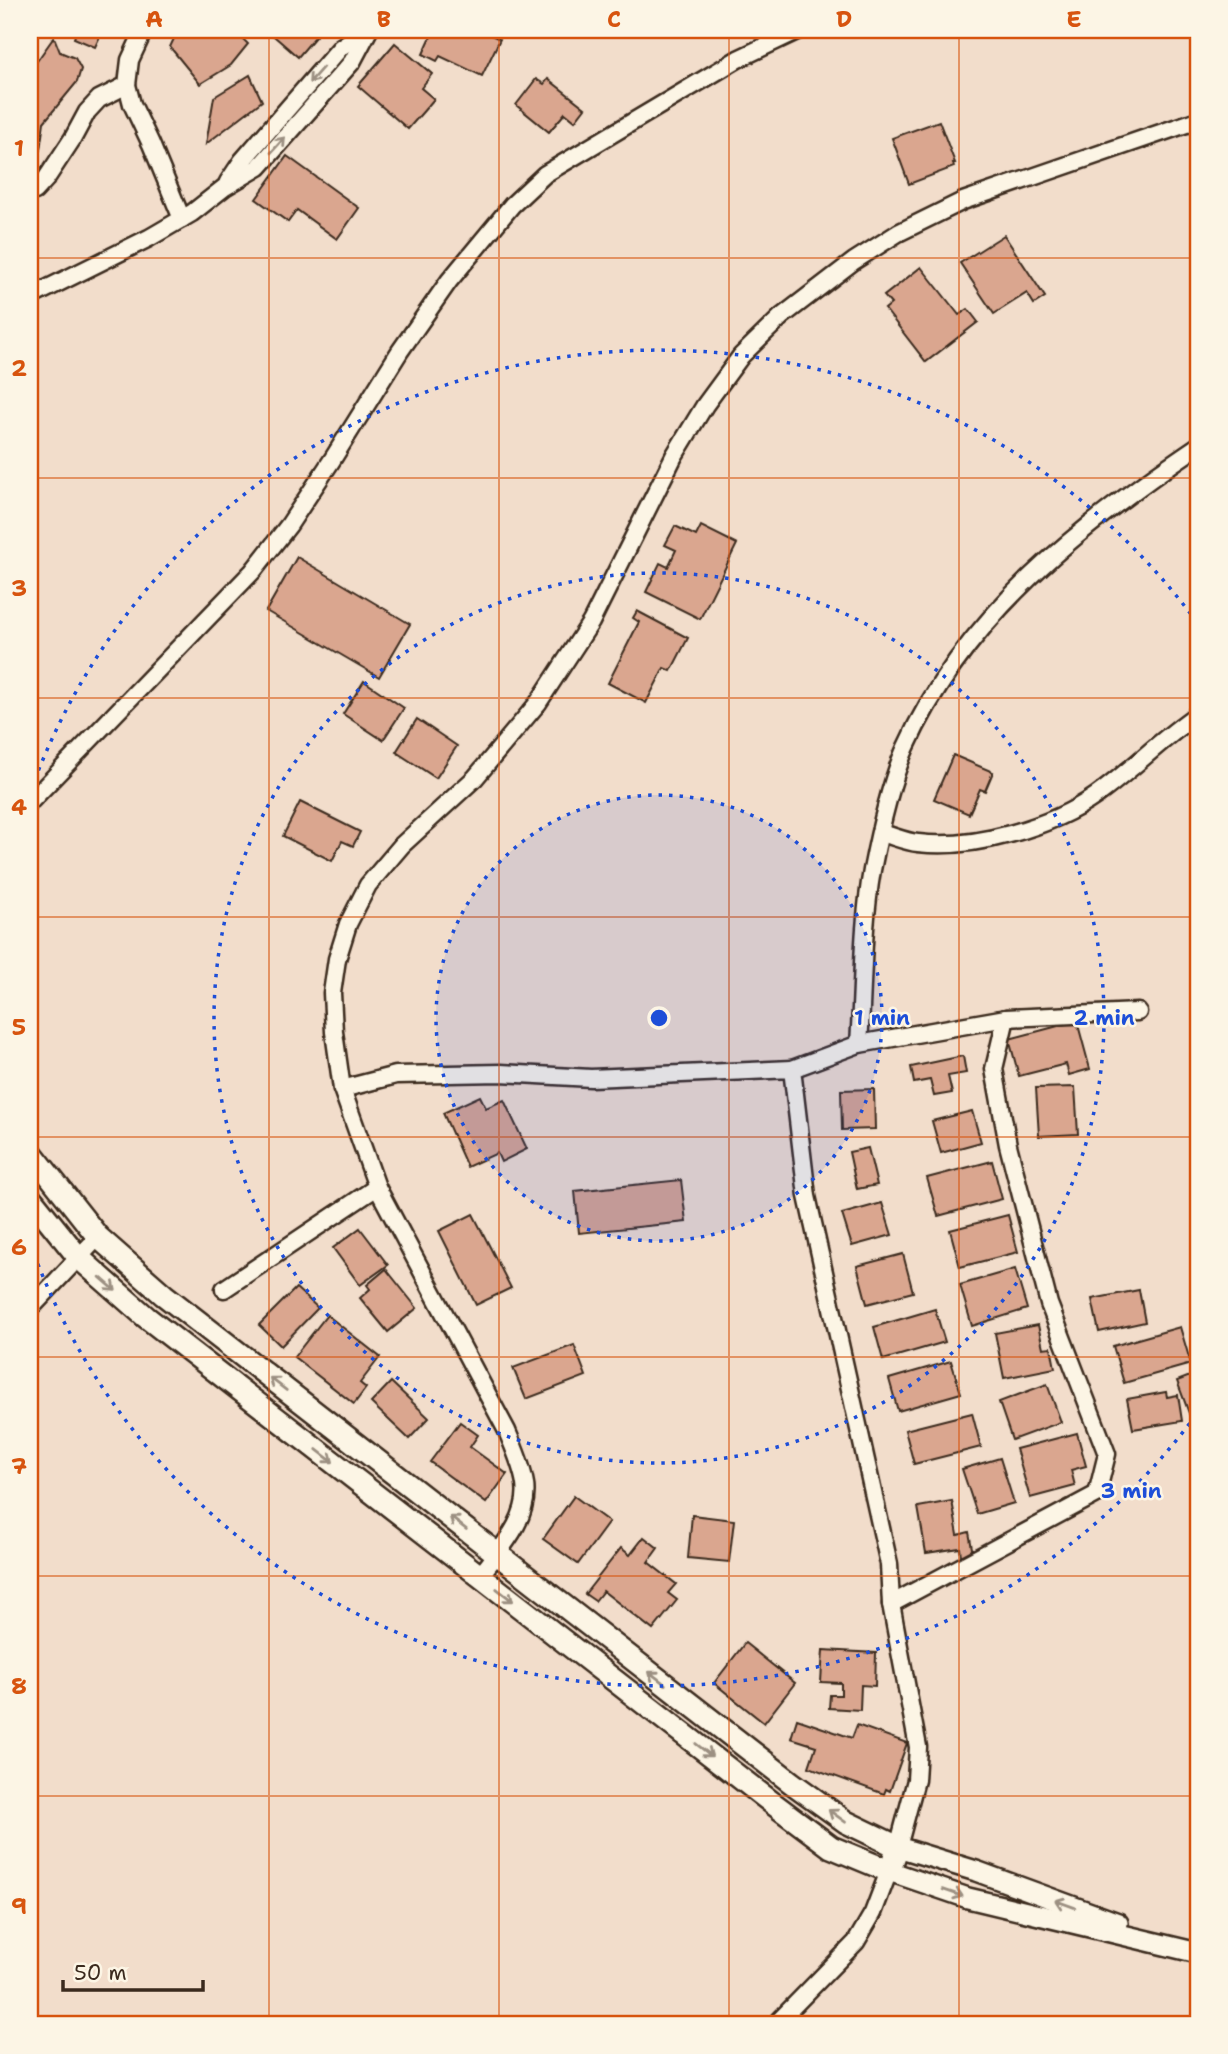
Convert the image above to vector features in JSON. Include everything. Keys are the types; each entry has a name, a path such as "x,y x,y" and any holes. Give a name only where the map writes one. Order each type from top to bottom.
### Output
{"main road":[{"path":"30,1151 99,1237 164,1295 846,1822 898,1847 889,1871 831,1847 146,1317 79,1258 30,1198"}],"street":[{"path":"144,30 130,60 127,85 132,104 181,219"},
{"path":"30,297 149,238 225,187 242,161 341,47 368,30"},
{"path":"30,802 253,571 289,524 400,351 449,281 513,205 555,167 738,59 799,30"},
{"path":"30,191 35,191 46,179 87,112 99,99 127,85"},
{"path":"480,1576 511,1534 522,1512 526,1487 522,1468 507,1431 377,1187 342,1089 332,993 337,959 348,925 368,885 402,845 475,778 538,703 591,622 674,456 705,405 741,356 781,317 853,261 898,233 963,201 1198,120"},
{"path":"859,1044 866,917 872,870 905,748 950,672 985,625 1028,578 1144,482 1198,446"},
{"path":"881,833 917,843 960,843 1042,824 1096,796 1172,731 1198,714"},
{"path":"342,1089 396,1075 501,1073 591,1078 792,1069 859,1044 1006,1018 1138,1012"},
{"path":"891,1604 1097,1494 1107,1454 1049,1304 1008,1145 994,1069 1006,1018"},
{"path":"792,1069 807,1196 889,1564 891,1604 918,1746 916,1780 898,1847 976,1871 1198,1953"},
{"path":"224,1289 377,1187"},
{"path":"30,1309 99,1237"},
{"path":"776,2024 856,1942 873,1913 889,1871 968,1898 1198,1953"}],"building":[{"path":"77,30 103,30 95,47 74,38"},
{"path":"178,30 234,30 248,44 231,65 200,84 170,47"},
{"path":"267,30 321,30 298,57"},
{"path":"434,30 480,30 500,39 482,76 440,56 437,61 423,54"},
{"path":"54,37 60,52 75,58 81,69 77,82 44,122 40,150 30,147 30,71"},
{"path":"395,43 432,74 421,88 434,99 408,129 358,86"},
{"path":"250,75 262,101 206,144 214,97"},
{"path":"536,79 544,84 548,79 585,108 575,121 565,113 549,132 516,105"},
{"path":"939,121 955,163 954,167 909,184 892,138"},
{"path":"287,156 359,208 337,239 297,210 288,222 256,199"},
{"path":"1004,235 1045,297 1034,304 1027,293 994,314 960,263"},
{"path":"921,267 959,315 968,309 978,322 926,362 885,309 891,304 884,296"},
{"path":"675,526 696,536 701,526 737,544 700,619 646,592 660,563 668,567 676,550 665,545"},
{"path":"297,557 410,624 379,677 266,611"},
{"path":"637,611 688,638 671,671 664,668 646,703 608,683 639,622 633,618"},
{"path":"364,681 404,708 383,740 343,714"},
{"path":"417,719 457,746 436,778 396,752"},
{"path":"953,755 993,772 985,791 980,789 969,814 934,799"},
{"path":"300,802 360,832 353,846 342,841 332,861 283,836"},
{"path":"1077,1021 1090,1069 1069,1075 1066,1064 1019,1076 1009,1039"},
{"path":"963,1056 966,1073 948,1076 952,1093 934,1096 930,1080 914,1083 911,1067"},
{"path":"1075,1087 1078,1134 1039,1136 1036,1088"},
{"path":"874,1089 875,1129 842,1130 841,1090"},
{"path":"480,1096 486,1108 504,1100 527,1149 501,1162 497,1153 467,1167 443,1113"},
{"path":"972,1111 981,1142 941,1153 932,1121"},
{"path":"868,1148 877,1185 857,1189 849,1152"},
{"path":"992,1161 1002,1199 938,1216 927,1178"},
{"path":"681,1180 686,1222 579,1233 575,1191"},
{"path":"882,1203 892,1235 852,1246 842,1214"},
{"path":"473,1214 511,1288 476,1305 439,1231"},
{"path":"1008,1215 1018,1252 960,1267 950,1230"},
{"path":"360,1228 388,1265 360,1285 333,1248"},
{"path":"903,1254 913,1292 867,1304 857,1266"},
{"path":"386,1269 417,1308 388,1332 360,1298 370,1289 367,1285"},
{"path":"1015,1269 1027,1309 972,1326 960,1285"},
{"path":"296,1288 318,1308 281,1346 259,1325"},
{"path":"1139,1290 1145,1322 1099,1332 1092,1299"},
{"path":"935,1309 945,1342 883,1360 874,1327"},
{"path":"327,1315 380,1357 360,1383 366,1388 354,1404 294,1357"},
{"path":"1038,1325 1043,1348 1051,1347 1055,1368 1004,1378 995,1333"},
{"path":"1180,1327 1191,1364 1124,1383 1113,1346"},
{"path":"574,1345 586,1376 526,1399 513,1368"},
{"path":"951,1361 961,1393 898,1411 889,1379"},
{"path":"1198,1373 1198,1418 1192,1421 1177,1381"},
{"path":"391,1382 429,1418 409,1439 371,1403"},
{"path":"1047,1384 1061,1422 1012,1440 999,1402"},
{"path":"1166,1392 1167,1397 1178,1395 1182,1421 1133,1429 1127,1399"},
{"path":"972,1413 981,1447 914,1464 905,1430"},
{"path":"460,1422 478,1435 470,1447 507,1474 486,1503 430,1462"},
{"path":"1077,1433 1086,1466 1071,1470 1075,1486 1030,1498 1016,1449"},
{"path":"1000,1458 1014,1503 977,1514 962,1469"},
{"path":"574,1496 609,1522 578,1564 543,1539"},
{"path":"952,1501 958,1535 969,1532 973,1554 961,1556 960,1548 926,1553 918,1507"},
{"path":"692,1515 734,1520 729,1562 688,1558"},
{"path":"644,1537 658,1548 648,1562 676,1584 668,1593 677,1600 653,1630 603,1591 595,1601 585,1594 621,1548 630,1555"},
{"path":"745,1643 795,1683 764,1723 714,1683"},
{"path":"823,1650 876,1653 875,1686 861,1685 860,1710 829,1708 830,1695 841,1695 841,1683 821,1682"},
{"path":"797,1719 852,1738 857,1725 907,1743 890,1791 886,1789 884,1794 809,1767 816,1746 791,1738"}]}
